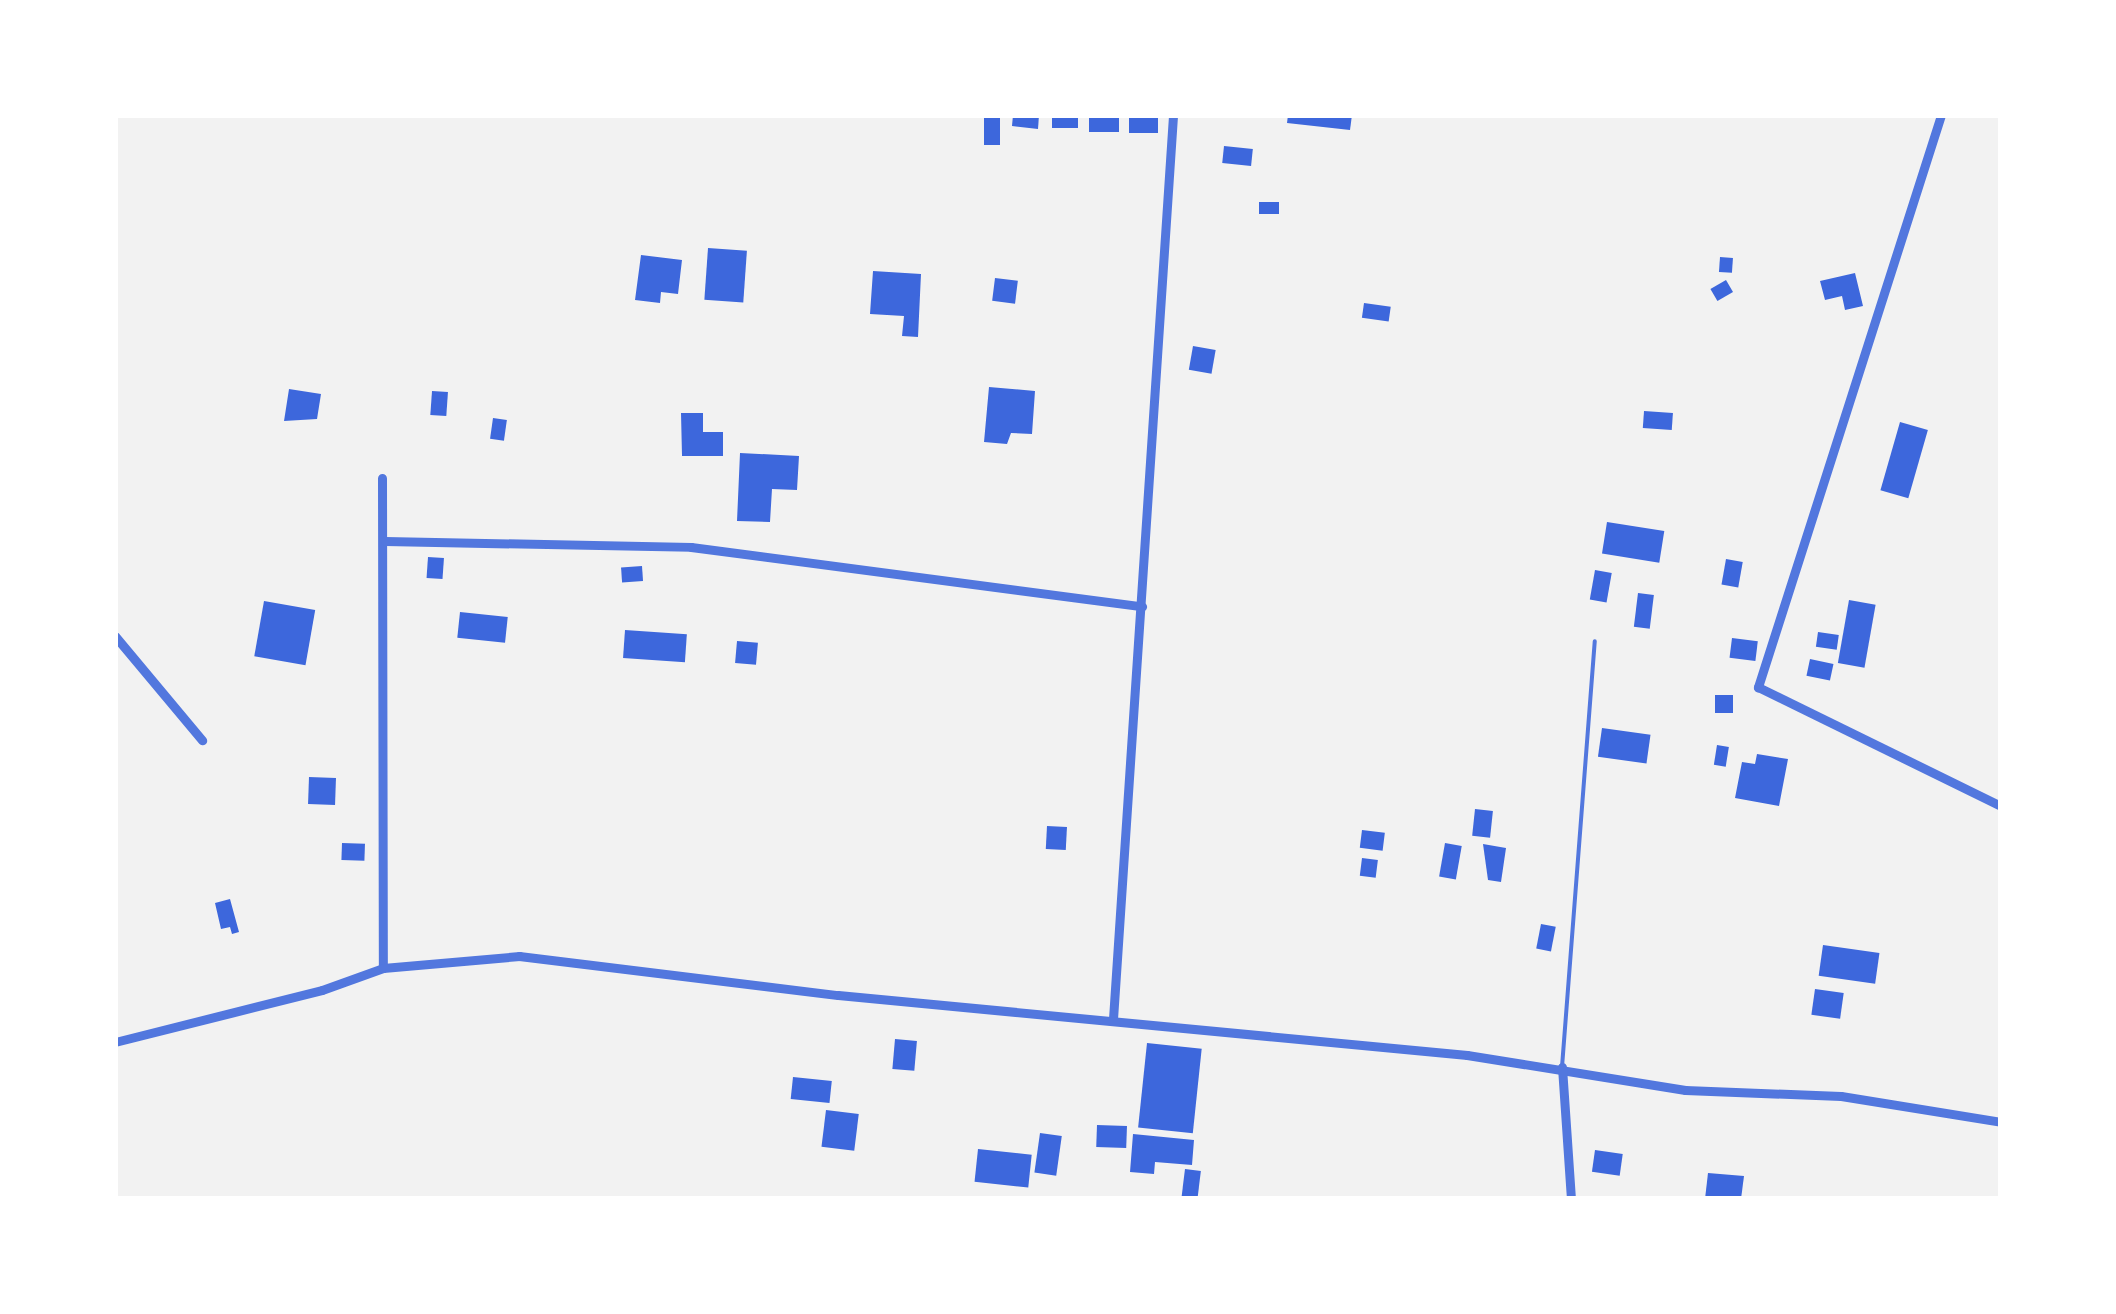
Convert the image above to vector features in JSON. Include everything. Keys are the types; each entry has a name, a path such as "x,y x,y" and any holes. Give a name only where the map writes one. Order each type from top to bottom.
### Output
{"street":[{"path":"1114,1019 1173,115"},
{"path":"1941,115 1758,687 2001,806"},
{"path":"382,478 384,968"},
{"path":"384,541 691,547 1142,606"},
{"path":"115,636 202,740"},
{"path":"115,1042 322,990 384,968 519,956 1562,1066 1685,1090 1841,1096 2001,1122"},
{"path":"1562,1066 1571,1199"}],"lane":[{"path":"1562,1066 1595,641"}],"building":[{"path":"984,115 1000,115 1000,145 984,145"},
{"path":"1013,115 1039,115 1038,129 1012,126"},
{"path":"1052,115 1078,115 1078,128 1052,128"},
{"path":"1089,115 1119,115 1119,132 1089,132"},
{"path":"1129,115 1158,115 1158,133 1129,133"},
{"path":"1288,115 1352,115 1350,130 1287,123"},
{"path":"1224,146 1253,149 1251,166 1222,163"},
{"path":"1259,202 1279,202 1279,214 1259,214"},
{"path":"708,248 747,251 743,303 704,300"},
{"path":"641,255 682,260 678,294 661,292 660,303 635,300"},
{"path":"1720,257 1733,258 1732,273 1719,272"},
{"path":"873,271 921,274 918,337 902,336 904,316 870,314"},
{"path":"1855,273 1863,306 1845,310 1842,296 1825,300 1820,281"},
{"path":"995,278 1018,281 1015,304 992,301"},
{"path":"1726,280 1733,292 1717,301 1710,289"},
{"path":"1364,303 1391,307 1389,322 1362,318"},
{"path":"1193,346 1216,350 1211,374 1189,370"},
{"path":"989,387 1035,391 1032,434 1011,433 1007,444 984,442"},
{"path":"289,389 321,394 317,419 284,421"},
{"path":"432,391 448,392 446,416 430,415"},
{"path":"1644,411 1673,413 1672,430 1643,428"},
{"path":"681,413 703,413 703,432 723,432 723,456 682,456"},
{"path":"493,418 507,420 504,441 490,439"},
{"path":"1900,422 1928,430 1908,498 1880,490"},
{"path":"740,453 799,456 797,490 772,489 770,522 737,521"},
{"path":"1607,522 1664,531 1659,563 1602,554"},
{"path":"428,557 444,558 442,579 427,578"},
{"path":"1726,559 1743,562 1738,588 1721,585"},
{"path":"642,566 643,581 622,582 621,567"},
{"path":"1595,570 1612,573 1607,602 1590,600"},
{"path":"1638,593 1654,595 1650,629 1634,627"},
{"path":"1849,600 1876,605 1864,668 1838,663"},
{"path":"264,601 315,610 305,665 254,656"},
{"path":"460,612 508,617 505,643 457,638"},
{"path":"625,630 687,634 685,662 623,658"},
{"path":"1818,632 1839,635 1837,650 1816,647"},
{"path":"1732,638 1758,641 1755,661 1730,658"},
{"path":"737,641 758,643 756,665 735,663"},
{"path":"1810,659 1833,664 1830,681 1806,676"},
{"path":"1715,695 1733,695 1733,713 1715,713"},
{"path":"1602,728 1651,735 1646,764 1598,757"},
{"path":"1717,745 1729,747 1726,767 1714,765"},
{"path":"1757,754 1788,759 1779,806 1735,798 1742,762 1755,764"},
{"path":"309,777 336,778 335,805 308,804"},
{"path":"1475,809 1493,811 1490,838 1472,836"},
{"path":"1047,826 1067,827 1066,850 1046,849"},
{"path":"1362,830 1385,833 1383,851 1360,848"},
{"path":"342,843 365,844 364,861 341,860"},
{"path":"1445,843 1462,846 1456,879 1439,876"},
{"path":"1483,844 1506,848 1501,882 1488,880"},
{"path":"1362,858 1378,860 1376,878 1360,876"},
{"path":"230,899 239,932 232,934 230,927 221,929 215,903"},
{"path":"1541,924 1556,927 1551,951 1536,949"},
{"path":"1823,945 1879,953 1875,984 1819,976"},
{"path":"1815,989 1844,993 1840,1019 1811,1015"},
{"path":"895,1039 917,1041 914,1071 892,1069"},
{"path":"1147,1043 1202,1049 1193,1133 1138,1128"},
{"path":"793,1077 832,1081 829,1103 791,1099"},
{"path":"826,1110 859,1114 854,1151 821,1147"},
{"path":"1097,1125 1127,1126 1126,1148 1096,1147"},
{"path":"1040,1133 1062,1136 1056,1176 1034,1173"},
{"path":"1133,1134 1194,1140 1192,1165 1155,1162 1154,1174 1130,1172"},
{"path":"978,1149 1032,1155 1028,1187 975,1182"},
{"path":"1595,1150 1623,1154 1620,1176 1592,1172"},
{"path":"1185,1169 1201,1171 1197,1199 1182,1197"},
{"path":"1708,1173 1744,1176 1741,1199 1705,1199"}]}
